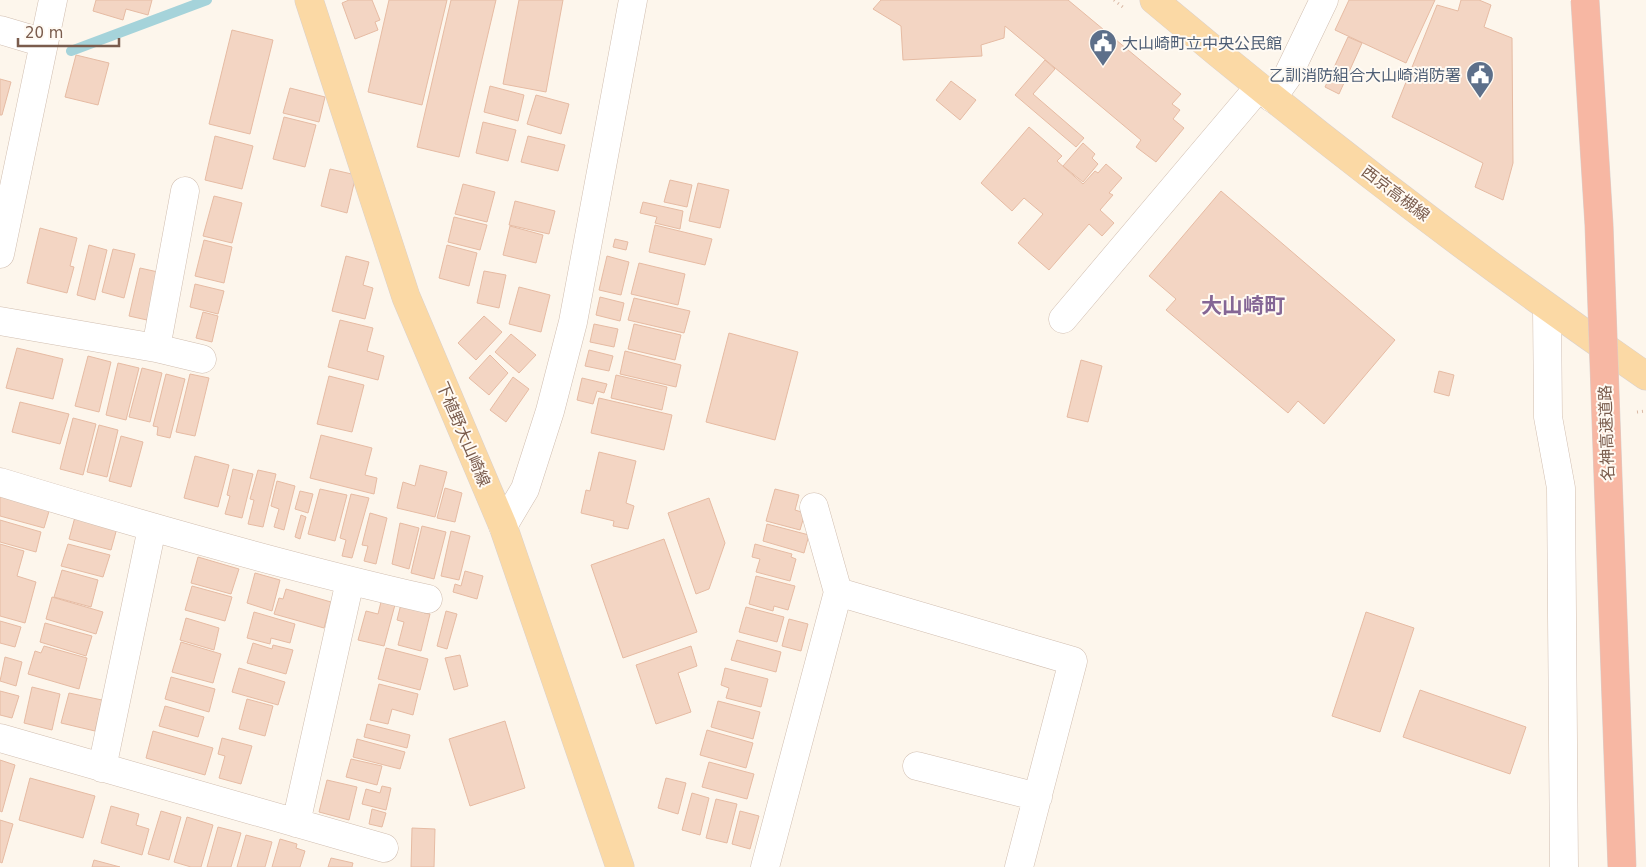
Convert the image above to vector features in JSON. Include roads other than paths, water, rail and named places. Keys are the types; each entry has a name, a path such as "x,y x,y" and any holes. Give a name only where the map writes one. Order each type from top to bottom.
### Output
{"highway":[{"name":"名神高速道路","path":"1585,0 1599,226 1622,867"}],"main road":[{"name":"下植野大山崎線","path":"309,0 406,297 503,526 620,867"},
{"name":"西京高槻線","path":"1154,0 1265,93 1548,308 1646,376"}],"street":[{"path":"0,254 6,192 53,0"},
{"path":"503,526 525,489 550,411 573,322 633,0"},
{"path":"1064,319 1265,93 1287,77 1324,0"},
{"path":"0,30 44,43"},
{"path":"156,348 185,192"},
{"path":"1548,308 1548,417 1562,488 1564,867"},
{"path":"0,321 156,348 202,359"},
{"path":"0,482 152,528 350,581 428,599"},
{"path":"765,867 838,592 814,507"},
{"path":"102,768 152,528"},
{"path":"296,823 350,581"},
{"path":"838,592 1073,662 1019,867"},
{"path":"0,738 384,848"},
{"path":"917,766 1038,797"}],"waterway":[{"path":"71,51 207,0"}],"place":[{"name":"大山崎町立中央公民館","path":"1103,67"},
{"name":"乙訓消防組合大山崎消防署","path":"1480,99"}],"district":[{"name":"大山崎町","path":"1243,306"}]}
